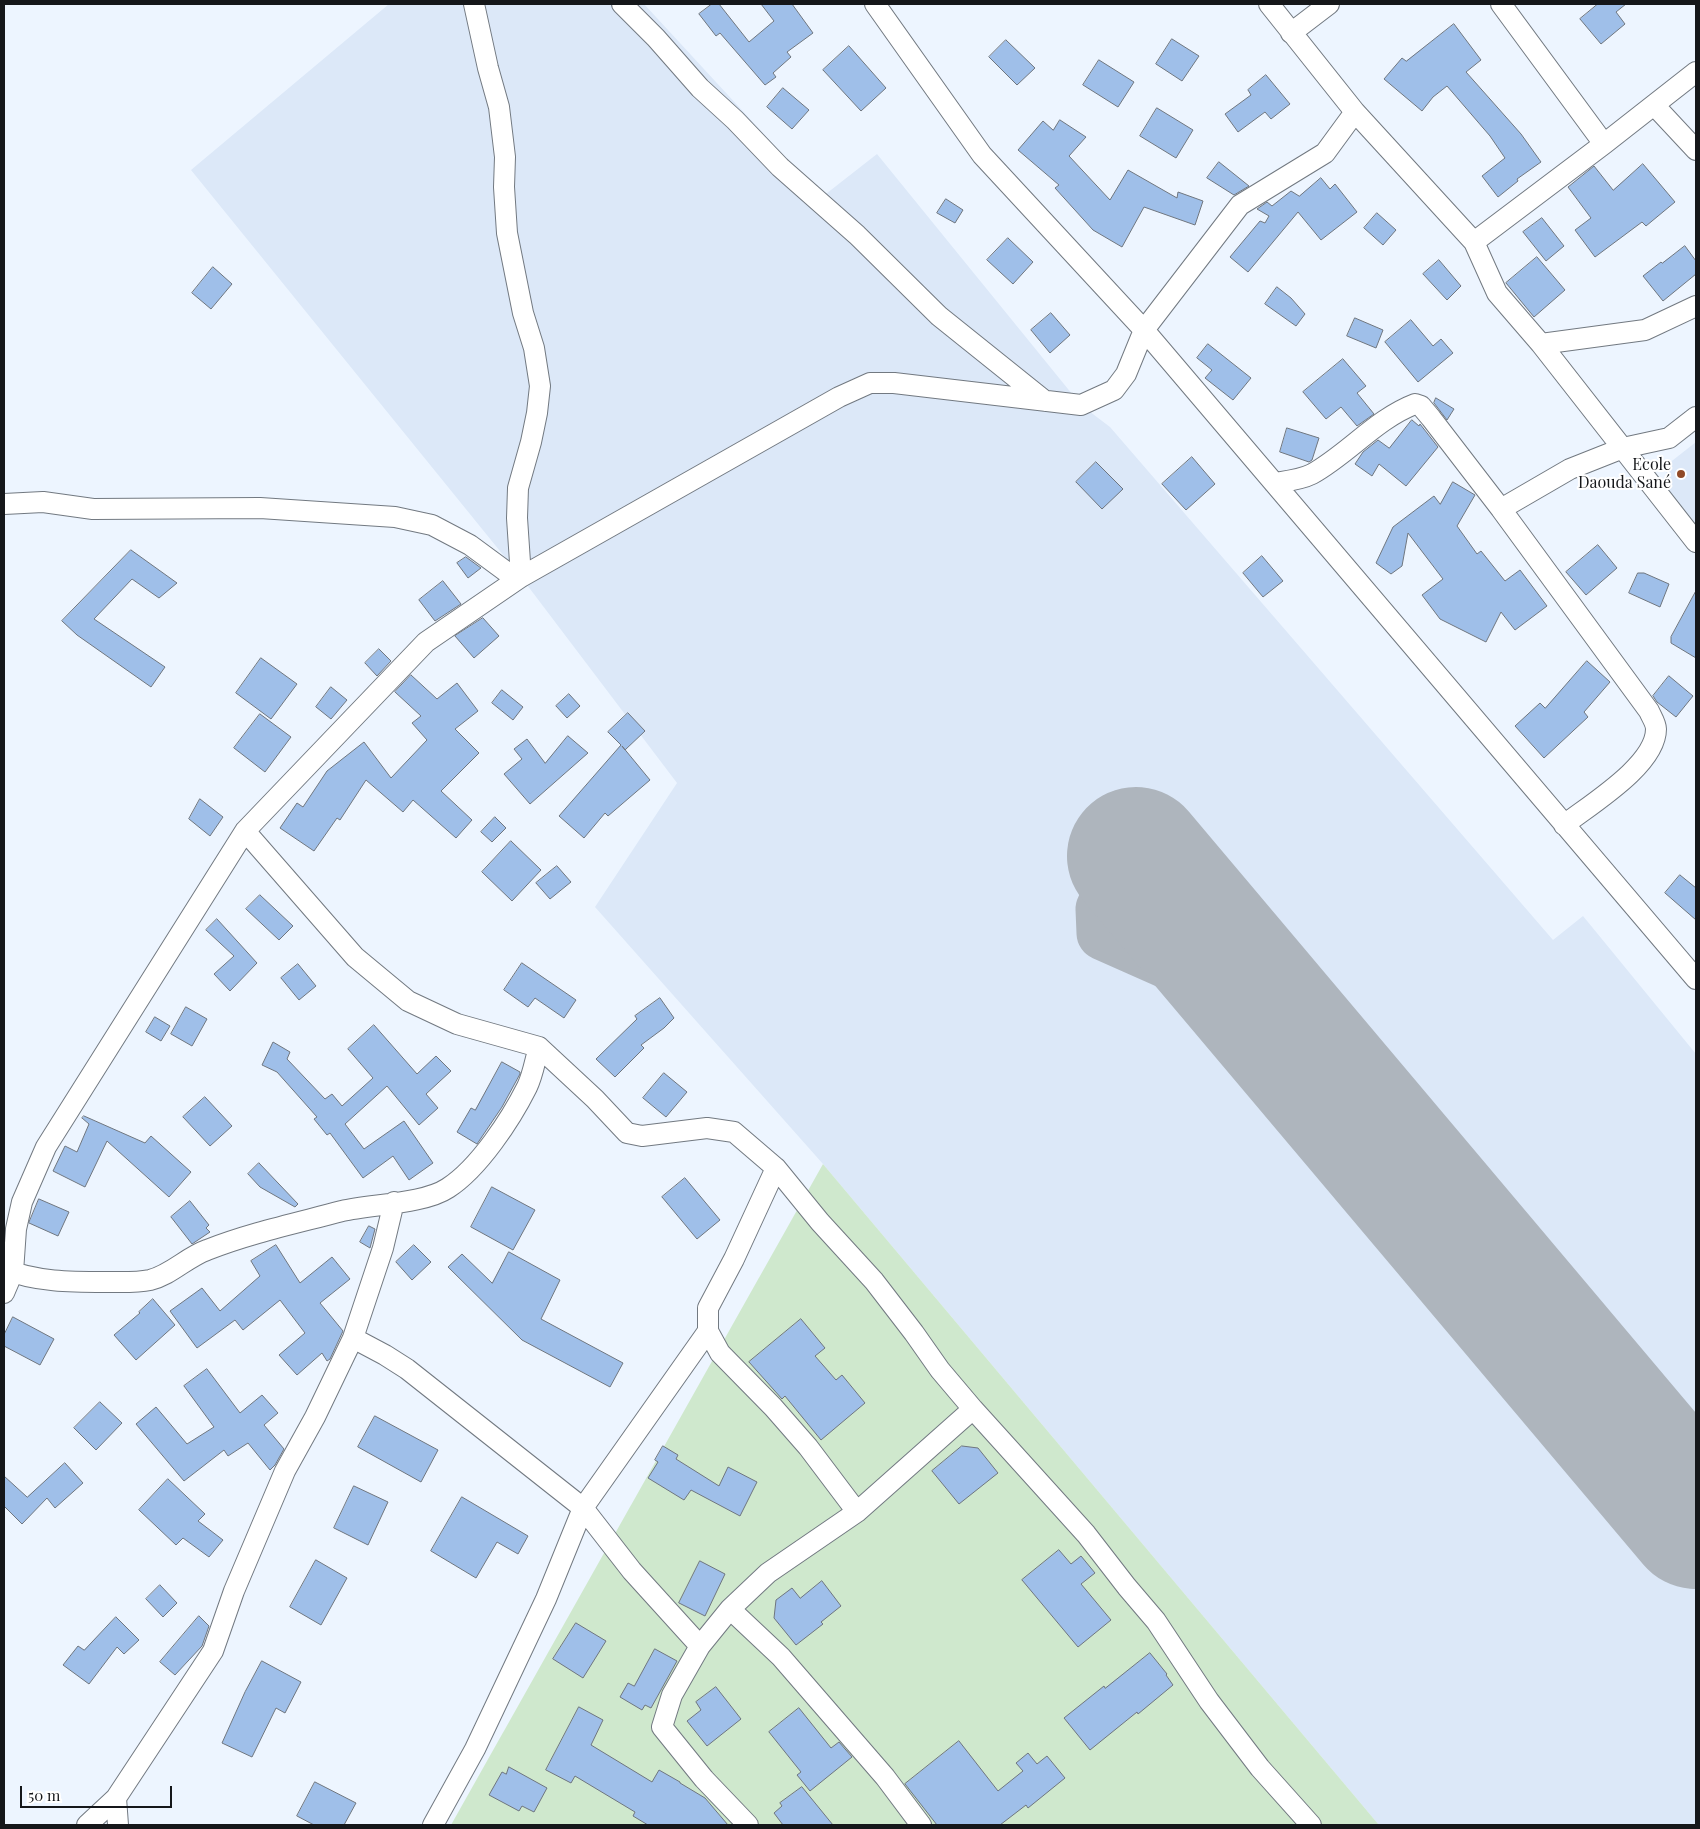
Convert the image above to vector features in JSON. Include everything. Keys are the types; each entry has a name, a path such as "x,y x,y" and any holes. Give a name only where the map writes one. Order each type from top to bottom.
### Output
{"street":[{"path":"474,4 488,68 500,107 505,156 504,187 507,233 523,313 534,348 540,386 531,442 518,488 521,577"},
{"path":"622,4 656,38 700,88 735,120 780,167 857,235 939,316 1044,401"},
{"path":"875,4 982,155 1144,330 1696,979"},
{"path":"1269,4 1355,112 1474,242 1497,292 1541,344 1696,542"},
{"path":"1291,33 1329,4"},
{"path":"1501,4 1604,144"},
{"path":"1474,242 1696,72"},
{"path":"1654,105 1696,150"},
{"path":"4,1293 22,1202 46,1147 245,830 426,642 521,577 839,397 870,383 894,383 1081,405 1114,390 1126,374 1144,330 1240,205 1325,154 1355,112"},
{"path":"1541,344 1644,330 1696,306"},
{"path":"1274,483 1292,481 1310,475 1375,426 1406,407 1415,404 1421,406 1501,509 1649,711 1656,728 1651,750 1631,773 1564,824"},
{"path":"1501,509 1570,469 1623,448 1669,438 1696,417"},
{"path":"4,504 43,502 92,509 260,508 395,517 432,525 470,545 508,573 521,577"},
{"path":"245,830 355,957 408,1001 457,1024 539,1047 595,1099 627,1133 642,1136 707,1128 734,1132 776,1168 820,1222 874,1281 940,1370 973,1409 1086,1534 1156,1621 1209,1701 1260,1768 1311,1825"},
{"path":"8,1271 42,1279 70,1282 151,1280 167,1273 204,1251 240,1238 355,1208 418,1199 448,1188 469,1171 491,1145 528,1086 539,1047"},
{"path":"776,1168 734,1260 708,1308 708,1331 720,1353 773,1407 857,1512"},
{"path":"87,1825 116,1798 213,1651 234,1591 285,1471 315,1417 353,1338 383,1248 394,1202"},
{"path":"433,1825 475,1749 546,1599 583,1508 708,1331"},
{"path":"353,1338 407,1369 583,1508 632,1571 700,1646"},
{"path":"748,1825 704,1778 662,1727 672,1695 700,1646 730,1609 768,1574 857,1512 973,1409"},
{"path":"730,1609 781,1657 885,1777 921,1825"},
{"path":"116,1798 118,1825"}],"shaded area":[{"path":"389,4 644,4 822,197 877,154 1081,405 1110,427 1553,940 1583,916 1696,1054 1696,1825 1379,1825 823,1164 595,907 677,783 521,577 191,170"},
{"name":"Ecole Daouda Sané","path":"1696,442 1696,524 1664,484 1668,464"}],"green space":[{"path":"823,1164 1379,1825 451,1825"}],"building":[{"path":"712,4 719,4 749,42 774,21 761,4 792,4 813,33 787,52 791,57 773,73 776,77 765,85 720,33 716,36 699,14"},
{"path":"1598,4 1626,4 1616,12 1625,24 1601,44 1580,19"},
{"path":"1454,24 1481,60 1466,72 1521,134 1541,162 1517,179 1518,181 1498,197 1482,176 1505,158 1490,136 1447,86 1433,97 1422,111 1384,79 1402,58 1406,61"},
{"path":"1172,39 1199,56 1182,81 1156,64"},
{"path":"1006,40 1035,68 1017,85 989,57"},
{"path":"849,46 886,88 861,111 823,70"},
{"path":"1099,60 1134,82 1118,107 1083,85"},
{"path":"1266,75 1290,104 1271,119 1265,112 1238,132 1225,114 1251,95 1248,90"},
{"path":"783,88 809,110 792,129 767,107"},
{"path":"1157,108 1193,130 1176,158 1140,136"},
{"path":"1060,120 1086,137 1069,156 1110,200 1128,170 1177,198 1178,192 1203,201 1195,225 1144,207 1122,247 1093,230 1055,188 1059,185 1018,150 1043,121 1053,130"},
{"path":"1219,162 1249,186 1234,195 1207,178"},
{"path":"1643,164 1675,202 1646,226 1642,222 1595,257 1575,230 1591,218 1568,187 1594,166 1613,190"},
{"path":"1321,178 1330,189 1335,184 1357,212 1321,240 1298,212 1248,272 1230,257 1260,221 1265,223 1269,216 1257,209 1267,202 1272,206 1291,191 1299,196"},
{"path":"946,199 963,210 955,223 937,213"},
{"path":"1377,213 1396,230 1383,245 1364,228"},
{"path":"1542,218 1564,246 1546,261 1523,232"},
{"path":"1008,238 1033,262 1013,284 987,260"},
{"path":"1685,246 1696,261 1696,274 1663,301 1643,276"},
{"path":"1537,257 1565,290 1534,317 1506,283"},
{"path":"1439,260 1461,286 1447,300 1423,274"},
{"path":"213,267 232,284 211,309 192,293"},
{"path":"1277,287 1291,298 1305,314 1296,326 1265,304"},
{"path":"1051,313 1070,335 1050,353 1031,330"},
{"path":"1355,318 1383,330 1376,348 1347,336"},
{"path":"1411,320 1433,346 1441,339 1453,353 1418,382 1385,342"},
{"path":"1208,344 1251,378 1233,400 1205,378 1212,370 1197,358"},
{"path":"1343,359 1366,386 1357,393 1374,414 1357,426 1341,407 1326,419 1303,392"},
{"path":"1436,398 1454,409 1447,420 1434,403"},
{"path":"1412,420 1419,426 1420,424 1438,447 1406,486 1379,464 1372,476 1355,464 1363,452 1378,440 1389,448"},
{"path":"1287,428 1319,438 1312,460 1309,462 1280,452"},
{"path":"1192,457 1215,484 1186,510 1162,484"},
{"path":"1096,462 1123,489 1102,509 1076,482"},
{"path":"1453,482 1475,495 1457,526 1477,554 1481,551 1505,581 1520,570 1547,606 1515,630 1501,612 1486,642 1440,619 1422,595 1443,579 1408,533 1402,566 1391,574 1376,563 1393,527 1434,496 1440,504"},
{"path":"1598,545 1617,568 1586,595 1566,572"},
{"path":"131,550 177,583 159,598 132,579 94,619 165,667 151,687 77,635 62,621"},
{"path":"1262,556 1283,581 1263,597 1243,573"},
{"path":"466,557 481,568 468,578 457,563"},
{"path":"1638,573 1644,573 1669,584 1660,607 1629,593"},
{"path":"443,581 461,604 435,621 419,600"},
{"path":"1696,591 1696,658 1671,643 1671,637"},
{"path":"483,618 499,636 474,658 455,636"},
{"path":"379,649 391,661 377,676 365,663"},
{"path":"261,658 297,684 271,719 236,693"},
{"path":"1587,661 1610,682 1584,712 1588,717 1544,758 1515,726 1540,703 1545,708"},
{"path":"411,675 437,699 457,683 478,711 455,729 479,753 441,791 472,820 456,838 413,800 403,812 366,780 340,820 337,818 314,851 280,828 297,803 303,807 327,771 364,742 391,778 427,740 412,723 421,716 395,692"},
{"path":"1669,676 1693,696 1676,717 1657,702 1653,696"},
{"path":"331,687 347,700 331,719 316,707"},
{"path":"502,690 523,707 513,720 492,703"},
{"path":"569,694 580,706 567,718 556,706"},
{"path":"628,713 645,731 625,750 650,780 608,816 605,813 584,838 559,816 621,745 608,732"},
{"path":"260,714 291,737 265,772 234,748"},
{"path":"568,736 588,753 530,804 504,774 522,759 514,749 527,739 545,763"},
{"path":"200,799 223,817 210,836 189,819"},
{"path":"495,817 506,828 492,842 481,832"},
{"path":"511,841 541,870 512,901 482,872"},
{"path":"557,866 571,882 550,899 536,883"},
{"path":"1680,875 1696,888 1696,920 1665,893"},
{"path":"260,895 293,926 279,940 246,909"},
{"path":"217,919 257,963 230,991 214,974 234,956 206,930"},
{"path":"522,963 576,1000 564,1018 535,998 528,1007 504,990"},
{"path":"298,964 316,986 299,1000 281,978"},
{"path":"660,998 674,1018 641,1045 644,1048 615,1077 596,1059 637,1019 635,1016"},
{"path":"186,1007 207,1019 192,1046 171,1034"},
{"path":"155,1017 170,1026 161,1041 146,1032"},
{"path":"374,1025 417,1074 436,1056 451,1071 426,1094 438,1108 419,1125 387,1086 345,1124 364,1149 404,1121 433,1163 409,1180 393,1156 363,1178 330,1133 327,1135 314,1119 317,1117 277,1072 262,1065 273,1042 290,1052 287,1059 325,1099 332,1094 342,1106 373,1078 348,1049"},
{"path":"502,1062 520,1072 520,1074 502,1107 477,1144 457,1132 471,1108 475,1110"},
{"path":"664,1073 687,1092 666,1117 643,1098"},
{"path":"205,1097 232,1126 210,1146 183,1117"},
{"path":"84,1116 145,1143 151,1136 191,1172 169,1197 107,1141 85,1187 53,1171 65,1146 77,1152 89,1124 82,1118"},
{"path":"259,1163 298,1204 295,1207 260,1187 248,1174"},
{"path":"685,1178 720,1220 697,1239 662,1197"},
{"path":"492,1187 535,1210 513,1250 471,1227"},
{"path":"39,1199 69,1212 58,1236 29,1223"},
{"path":"190,1201 209,1225 206,1228 210,1232 192,1244 171,1217"},
{"path":"369,1226 375,1229 370,1248 360,1242"},
{"path":"276,1245 300,1283 332,1257 350,1279 320,1303 343,1331 330,1359 327,1361 322,1353 297,1375 279,1355 305,1333 280,1300 243,1330 235,1320 197,1348 170,1311 202,1288 220,1311 260,1276 251,1261"},
{"path":"414,1245 431,1262 412,1280 396,1262"},
{"path":"509,1252 560,1280 541,1319 623,1363 610,1387 522,1340 448,1267 462,1254 492,1283"},
{"path":"153,1299 175,1325 136,1360 114,1335"},
{"path":"13,1317 54,1339 40,1365 4,1346 4,1335"},
{"path":"801,1319 825,1348 815,1356 836,1380 842,1375 865,1403 821,1440 785,1396 782,1399 749,1362"},
{"path":"207,1369 240,1413 262,1395 278,1413 264,1425 284,1449 270,1470 248,1443 228,1456 224,1450 184,1481 136,1424 156,1407 187,1444 214,1427 184,1386"},
{"path":"100,1402 122,1423 96,1450 74,1428"},
{"path":"375,1416 438,1450 421,1482 358,1447"},
{"path":"663,1446 678,1455 676,1459 719,1486 728,1467 757,1482 740,1516 691,1490 684,1500 648,1478 658,1462 655,1460"},
{"path":"962,1446 978,1448 998,1473 959,1504 932,1471"},
{"path":"65,1463 83,1483 55,1508 47,1498 22,1524 4,1506 4,1476 27,1497"},
{"path":"168,1479 205,1514 198,1521 223,1540 209,1557 183,1538 176,1545 139,1510"},
{"path":"354,1486 388,1502 368,1545 334,1528"},
{"path":"462,1497 528,1536 518,1554 497,1542 476,1578 431,1551"},
{"path":"1059,1550 1071,1564 1081,1556 1095,1573 1081,1584 1111,1620 1078,1647 1022,1580"},
{"path":"316,1560 347,1578 321,1625 290,1607"},
{"path":"700,1561 725,1574 705,1616 679,1603"},
{"path":"822,1581 841,1606 821,1622 823,1624 796,1645 774,1618 776,1600 792,1588 800,1598"},
{"path":"160,1585 177,1603 163,1617 146,1599"},
{"path":"199,1616 209,1626 202,1646 175,1675 160,1662"},
{"path":"116,1617 139,1640 124,1654 117,1647 89,1684 63,1665 78,1646 84,1650"},
{"path":"576,1623 606,1641 583,1678 553,1659"},
{"path":"655,1649 677,1661 651,1708 645,1705 642,1710 620,1697 628,1683 634,1686"},
{"path":"1150,1653 1167,1674 1173,1685 1090,1750 1064,1718"},
{"path":"262,1661 301,1682 285,1713 276,1708 252,1757 222,1743 245,1692"},
{"path":"716,1687 741,1719 707,1746 687,1721 701,1710 696,1702"},
{"path":"579,1707 603,1720 591,1745 652,1782 659,1770 680,1782 705,1798 728,1825 648,1825 633,1816 635,1812 575,1776 571,1783 546,1770"},
{"path":"799,1708 831,1748 839,1742 852,1757 810,1791 797,1775 801,1772 769,1732"},
{"path":"959,1741 998,1791 1023,1771 1016,1763 1028,1753 1037,1764 1047,1756 1065,1778 1028,1808 1026,1805 1000,1825 937,1825 905,1784"},
{"path":"509,1767 547,1788 534,1812 522,1806 519,1811 489,1795 502,1772 506,1774"},
{"path":"315,1782 356,1803 344,1825 314,1825 297,1816"},
{"path":"802,1787 833,1825 783,1825 774,1813 782,1806 780,1803"}],"taxiway":[{"path":"1222,958 1213,911 1205,888 1185,872 1162,864 1144,866 1117,881 1103,909 1104,933 1210,980 1282,1029"}],"runway":[{"path":"1136,856 1696,1520"}],"place":[{"name":"Ecole Daouda Sané","path":"1681,474"}]}
